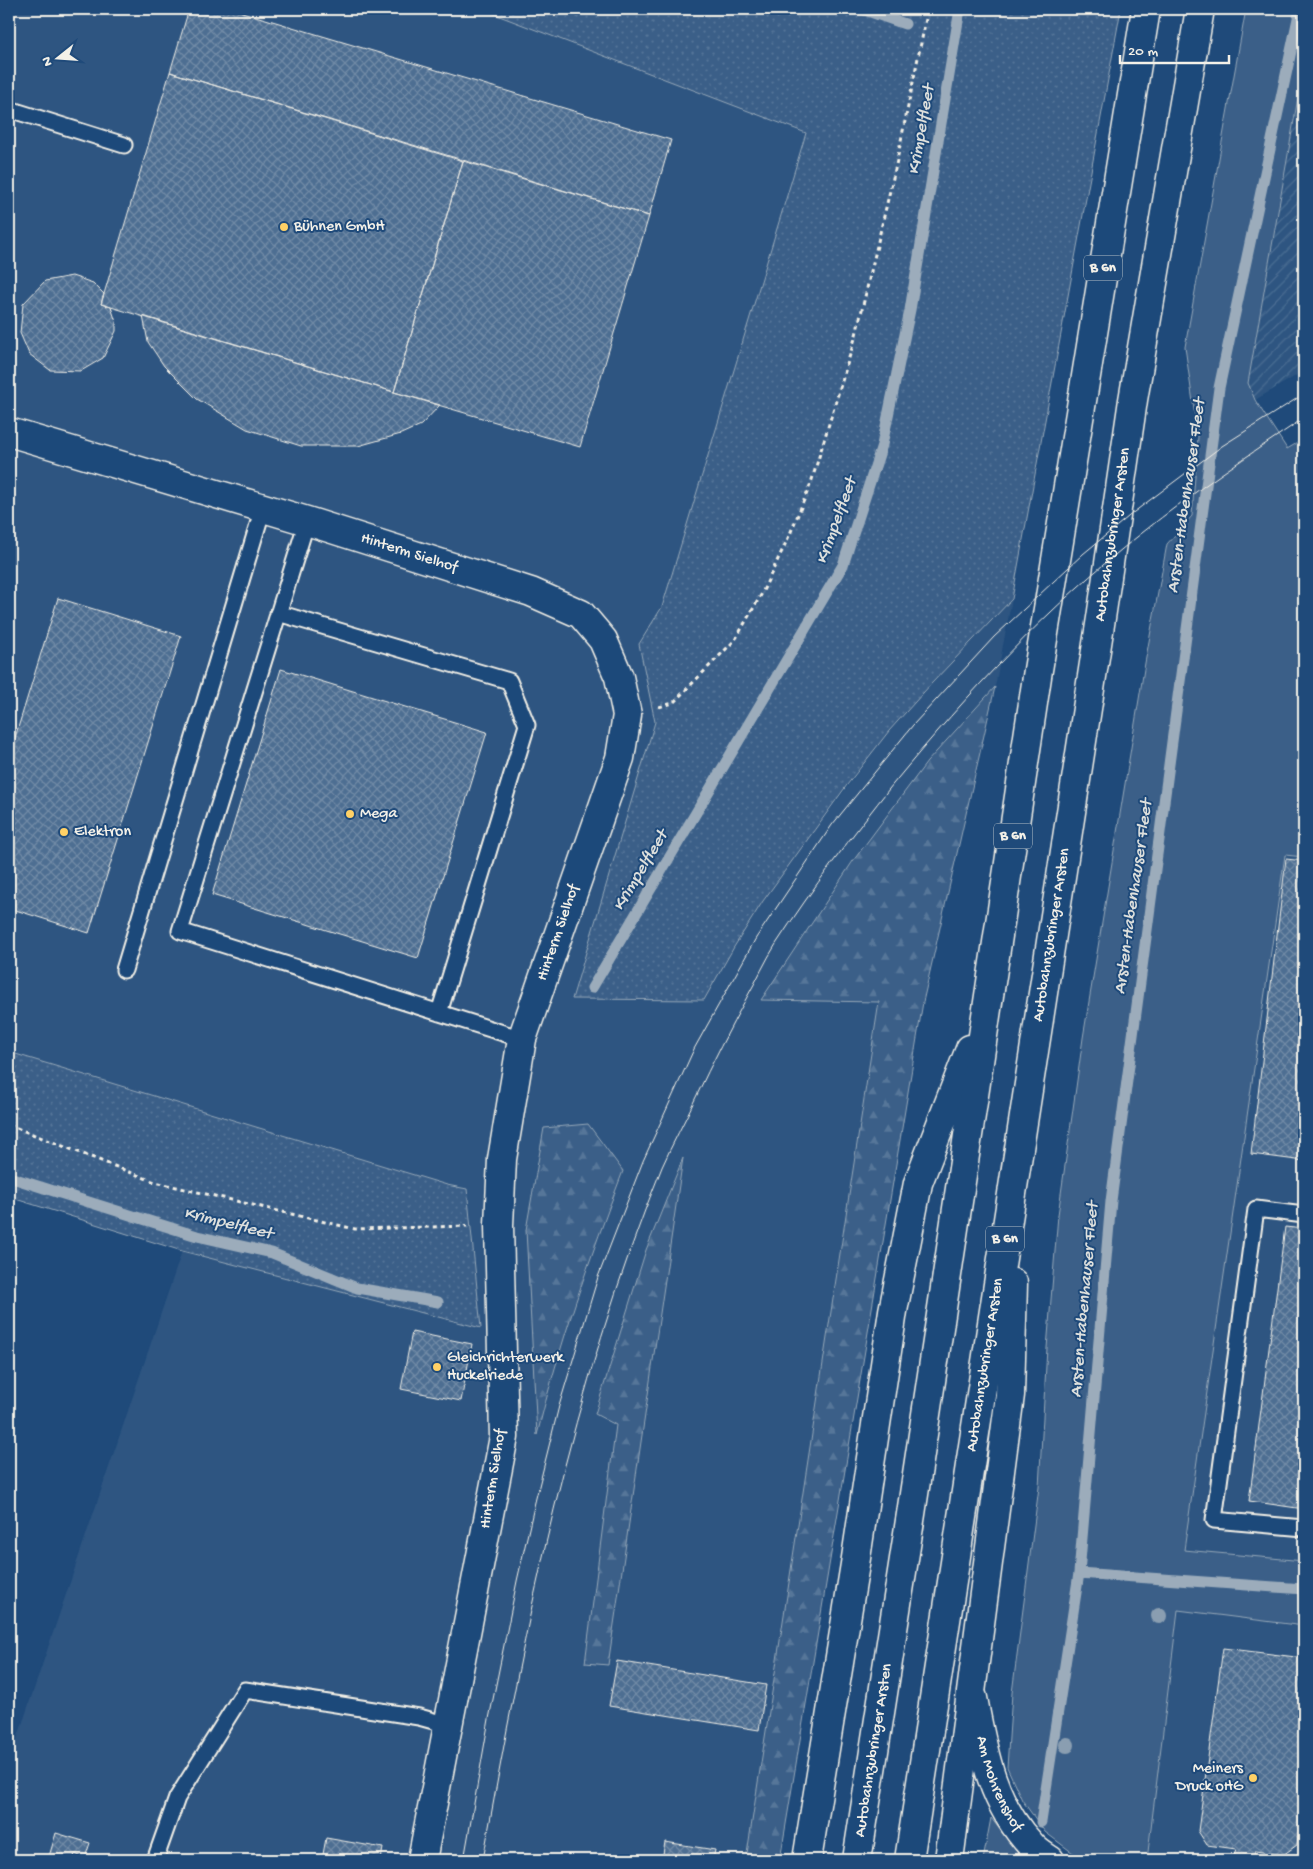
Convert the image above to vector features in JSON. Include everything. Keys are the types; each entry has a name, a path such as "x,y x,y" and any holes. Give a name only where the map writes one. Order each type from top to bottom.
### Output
{"main road":[{"name":"Autobahnzubringer Arsten","path":"857,1860 1038,670 1146,9"},
{"name":"Autobahnzubringer Arsten","path":"909,1860 1133,400 1200,9"},
{"name":"Hinterm Sielhof","path":"9,432 307,521 531,592 581,614 603,640 619,678 626,715 620,758 522,1039 502,1159 499,1225 504,1437 422,1860"},
{"path":"807,1860 856,1558 893,1311 918,1183 988,1003"},
{"path":"950,1860 1010,1395 1015,1177"},
{"name":"Am Mohrenshof","path":"972,1692 990,1777 1006,1812 1032,1847 1050,1860"}],"lane":[{"path":"9,110 124,145"},
{"path":"124,970 263,508"},
{"path":"307,521 180,931 522,1039"},
{"path":"278,613 509,681 527,725 439,1013"},
{"path":"1304,1215 1256,1209 1214,1520 1304,1528"},
{"path":"155,1860 177,1798 245,1690 419,1717 448,1725"}],"path":[{"path":"626,715 674,703 735,640 761,595 790,534 811,483 856,335 896,165 928,9"},
{"path":"9,1125 155,1182 356,1229 499,1225"}],"shaded area":[{"path":"9,9 510,9 821,120 662,607 639,644 655,722 572,998 734,947 763,901 889,731 1012,599 995,687 927,762 853,861 761,1000 879,1002 746,1860 9,1860 9,1763 182,1251 481,1328 467,1189 447,1185 9,1052"},
{"path":"1304,63 1304,371 1255,400 1248,383"},
{"path":"1285,855 1304,857 1304,1561 1184,1550"},
{"path":"1178,1610 1304,1626 1304,1860 1147,1860"}],"green space":[{"path":"481,9 1121,9 1012,599 889,731 847,785 763,901 704,1000 572,999 655,722 639,644 662,607 806,133"},
{"path":"1246,9 1304,9 1304,63 1248,383 1255,400 1287,449 1304,439 1304,702 1299,740 1304,742 1304,857 1285,855 1184,1550 1304,1561 1304,1626 1178,1610 1147,1860 1087,1860 1073,1853 1045,1832 1022,1800 1007,1767 1012,1693 1039,1487 1047,1348 1058,1215 1083,1038 1145,663 1167,544 1192,516 1198,437 1185,347"},
{"path":"995,687 923,1002 780,1860 746,1860 879,1002 761,1000 853,861 927,762"},
{"path":"9,1052 447,1185 467,1189 481,1328 182,1251 9,1197"},
{"path":"588,1124 623,1171 576,1302 555,1368 537,1435 526,1230 544,1128"},
{"path":"683,1158 608,1665 585,1663 616,1425 595,1414 646,1250"},
{"path":"991,1818 1018,1853 1026,1860 983,1860"}],"building":[{"path":"189,9 232,9 671,140 649,216 170,72"},
{"name":"Bühnen GmbH","path":"170,72 463,161 394,392 101,304"},
{"path":"463,161 649,216 580,447 394,392"},
{"path":"72,276 93,283 104,294 101,304 111,307 116,322 116,331 103,358 81,371 50,370 29,354 20,333 23,304 45,281"},
{"path":"143,316 440,405 421,425 401,434 358,446 301,446 247,429 197,399 164,366 148,342"},
{"name":"Elektron","path":"58,598 181,636 89,933 9,908 9,757"},
{"name":"Mega","path":"281,669 487,732 418,958 212,895"},
{"path":"1286,859 1304,861 1304,1161 1251,1154"},
{"path":"1285,1227 1304,1229 1304,1509 1249,1501"},
{"name":"Gleichrichterwerk Huckelriede","path":"412,1332 472,1344 461,1401 401,1389"},
{"path":"1223,1648 1304,1658 1304,1785 1297,1845 1283,1855 1255,1851 1254,1857 1250,1860 1238,1859 1234,1855 1236,1849 1207,1845 1198,1831"},
{"path":"617,1661 766,1685 759,1730 609,1706"},
{"path":"56,1833 90,1843 85,1858 75,1854 73,1860 48,1860"},
{"path":"326,1838 383,1848 381,1860 322,1860"},
{"path":"665,1842 715,1850 713,1860 662,1860"}],"waterway":[{"path":"862,9 905,24"},
{"name":"Krimpelfleet","path":"592,988 843,565 882,445 910,310 960,9"},
{"name":"Arsten-Habenhauser Fleet","path":"1041,1822 1079,1573 1111,1201 1219,388 1300,9"},
{"name":"Krimpelfleet","path":"9,1177 197,1236 272,1253 357,1288 438,1302"},
{"name":"Arsten-Habenhauser Fleet","path":"1079,1573 1304,1589"}],"tram line":[{"path":"464,1860 489,1719 535,1502 559,1406 598,1277 643,1161 694,1049 756,938 832,825 913,725 994,637 1083,554 1134,512 1222,446 1304,394"},
{"path":"483,1860 534,1596 576,1422 602,1336 630,1251 662,1167 714,1059 768,957 818,883 893,784 950,717 1011,652 1074,590 1142,533 1202,488 1304,418"}],"place":[{"name":"Bühnen GmbH","path":"284,227"},
{"name":"Mega","path":"350,814"},
{"name":"Elektron","path":"64,832"},
{"name":"Gleichrichterwerk Huckelriede","path":"437,1367"},
{"name":"Meiners Druck oHG","path":"1253,1778"}]}
